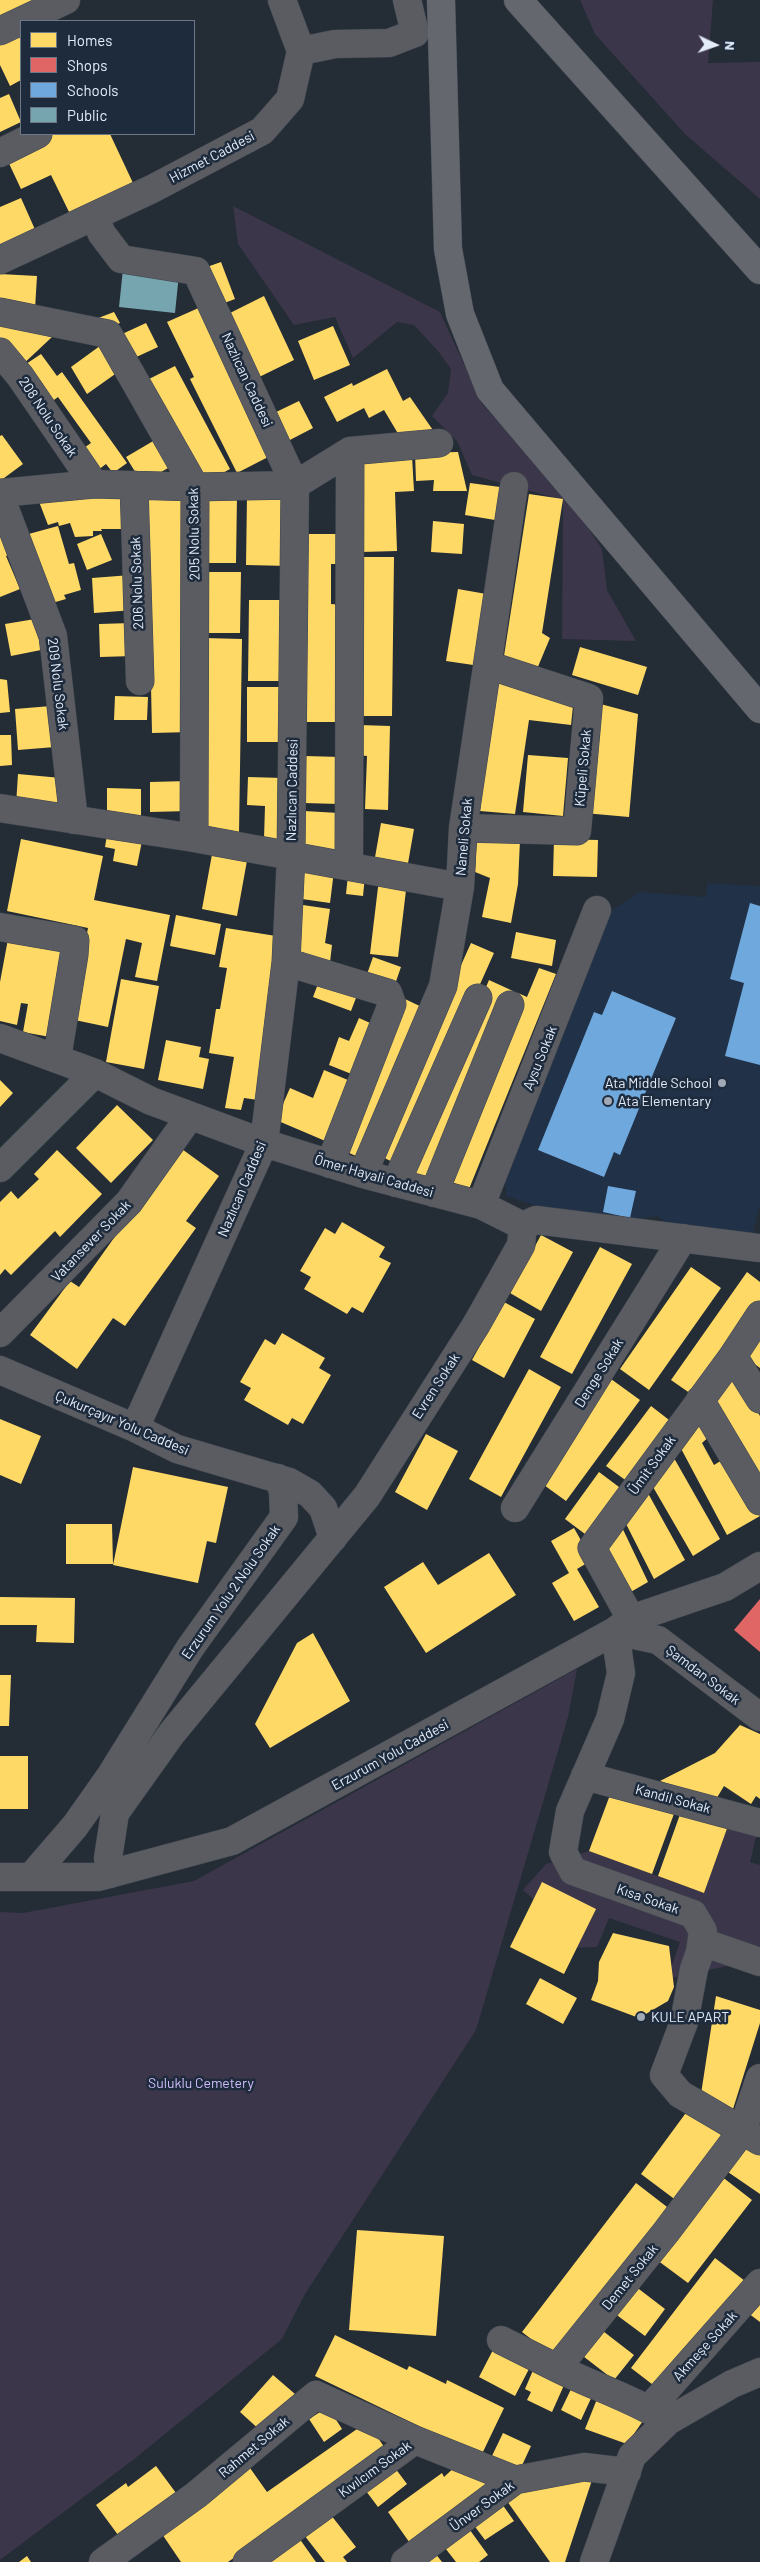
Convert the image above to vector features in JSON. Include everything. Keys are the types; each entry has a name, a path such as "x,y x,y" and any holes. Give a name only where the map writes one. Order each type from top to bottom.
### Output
{"main road":[{"path":"441,0 448,249 460,314 490,390 760,710"},
{"path":"518,0 760,270"}],"street":[{"path":"23,20 66,0"},
{"path":"282,0 300,51 335,44 389,43 415,33 407,0"},
{"path":"0,31 20,22"},
{"name":"Hizmet Caddesi","path":"0,260 186,172 262,131 290,99 300,51"},
{"path":"0,153 36,135"},
{"name":"Nazlıcan Caddesi","path":"94,216 102,234 121,259 196,271 295,485 291,856 286,962 264,1143 135,1428"},
{"name":"205 Nolu Sokak","path":"0,312 108,334 195,487 194,838"},
{"name":"208 Nolu Sokak","path":"0,352 20,376 94,484"},
{"path":"0,495 94,484 195,487 295,485 350,451 439,443"},
{"path":"349,865 350,451"},
{"name":"206 Nolu Sokak","path":"134,485 140,681"},
{"name":"Naneli Sokak","path":"363,1174 443,986 460,887 463,828 514,486"},
{"name":"209 Nolu Sokak","path":"0,495 53,636 74,820"},
{"name":"Küpeli Sokak","path":"463,828 577,831 589,698 488,665"},
{"path":"0,808 194,838 349,865 460,887"},
{"name":"Aysu Sokak","path":"481,1205 597,910"},
{"path":"0,927 75,940 57,1058"},
{"path":"286,962 388,993 392,1004 330,1164"},
{"path":"396,1183 478,998"},
{"path":"434,1193 510,1006"},
{"name":"Ömer Hayali Caddesi","path":"0,1038 94,1073 151,1101 264,1143 363,1174 481,1205 530,1223 683,1238 760,1248"},
{"path":"0,1168 94,1073"},
{"name":"Vatansever Sokak","path":"0,1333 130,1202 190,1116"},
{"name":"Evren Sokak","path":"333,1538 367,1496 476,1325 521,1245 530,1223"},
{"name":"Denge Sokak","path":"515,1508 683,1238"},
{"name":"Ümit Sokak","path":"623,1625 592,1548 733,1356 760,1315"},
{"path":"733,1356 760,1399"},
{"name":"Çukurçayır Yolu Caddesi","path":"0,1370 135,1428 177,1449 278,1478 310,1494 323,1508 333,1538"},
{"path":"700,1400 760,1502"},
{"name":"Erzurum Yolu 2 Nolu Sokak","path":"31,1877 80,1818 111,1775 190,1648 284,1517 282,1491 278,1478"},
{"path":"110,1874 108,1858 115,1813 180,1723 333,1538"},
{"name":"Erzurum Yolu Caddesi","path":"0,1877 98,1877 232,1841 623,1625 725,1587 760,1566"},
{"name":"Şamdan Sokak","path":"623,1625 658,1640 760,1717"},
{"name":"Kısa Sokak","path":"623,1625 621,1673 610,1719 570,1810 563,1852 573,1871 693,1914 703,1932 702,1942 684,2022 664,2075 680,2094 751,2136"},
{"path":"157,1700 180,1723"},
{"name":"Kandil Sokak","path":"585,1776 760,1823"},
{"path":"702,1942 760,1962"},
{"name":"Demet Sokak","path":"557,2368 666,2232 751,2136 760,2078"},
{"name":"Akmeşe Sokak","path":"659,2415 760,2283"},
{"path":"501,2340 595,2387 659,2415"},
{"path":"594,2562 632,2456 659,2415 760,2372"},
{"name":"Rahmet Sokak","path":"103,2562 196,2495 316,2395 415,2440"},
{"name":"Kıvılcım Sokak","path":"247,2562 415,2440 515,2480"},
{"name":"Ünver Sokak","path":"405,2562 515,2480 584,2467 627,2472"}],"shaded area":[{"name":"Ata Elementary","path":"707,883 760,886 760,1204 752,1237 668,1224 657,1216 632,1220 600,1218 530,1204 506,1196 506,1171 565,1032 606,914 640,892 706,897"}],"green space":[{"path":"580,0 713,0 708,63 760,62 760,199 685,134 595,34"},
{"path":"233,206 440,312 482,404 569,499 602,549 607,590 636,641 562,639 563,500 472,475 457,441 432,416 448,393 451,369 438,351 414,325 397,322 353,358 335,317 294,325 238,244"},
{"name":"Suluklu Cemetery","path":"577,1669 568,1717 476,2030 305,2294 282,2339 133,2460 0,2560 0,1912 23,1913 194,1881"},
{"path":"729,1823 758,1829 750,1862 760,1865 760,1946 755,1960 667,1979 680,1942 609,1918 597,1947 566,1948 546,1911 523,1890 546,1864 589,1851 704,1893"}],"building: Homes":[{"path":"0,0 62,0 0,22"},
{"path":"18,34 20,39 20,81 10,86 0,65 0,43"},
{"path":"9,94 20,122 0,132 0,98"},
{"path":"48,135 110,135 133,183 70,214 51,175 21,189 5,155"},
{"path":"21,198 37,234 0,250 0,207"},
{"path":"221,262 235,299 219,305 204,268"},
{"path":"0,274 37,276 35,309 0,307"},
{"path":"264,296 294,360 255,379 226,315"},
{"path":"203,306 274,454 237,473 190,379 194,377 167,322"},
{"path":"114,312 120,323 100,331 93,320"},
{"path":"146,323 158,347 132,359 120,335"},
{"path":"0,324 52,337 19,368 0,347"},
{"path":"333,326 350,365 314,380 298,341"},
{"path":"104,343 118,372 87,394 71,367"},
{"path":"41,354 57,376 62,372 127,463 113,473 106,464 94,473 78,452 91,443 58,397 47,405 20,368"},
{"path":"175,366 230,469 201,485 145,381"},
{"path":"387,369 403,401 410,397 437,436 403,442 384,410 369,418 364,408 337,422 324,397 352,383 353,386"},
{"path":"299,401 313,428 286,442 272,414"},
{"path":"2,435 23,464 0,481 0,436"},
{"path":"160,437 175,464 142,483 126,457"},
{"path":"458,452 467,491 433,491 434,480 416,481 415,453"},
{"path":"412,456 414,491 395,492 397,551 361,552 358,458"},
{"path":"470,483 500,487 495,520 465,515"},
{"path":"529,494 563,499 542,633 550,638 537,669 504,656"},
{"path":"127,495 128,529 101,529 102,531 93,531 93,536 75,537 70,523 59,526 58,522 48,525 38,499"},
{"path":"186,495 191,732 152,733 147,496"},
{"path":"205,496 237,496 236,563 204,563"},
{"path":"247,496 290,496 289,566 246,565"},
{"path":"0,517 15,552 6,556 20,589 0,597"},
{"path":"433,521 464,524 462,554 431,552"},
{"path":"58,526 69,564 74,563 81,590 64,595 66,599 45,605 25,535"},
{"path":"101,534 112,560 87,570 77,544"},
{"path":"306,534 345,534 345,564 331,564 331,604 343,605 342,722 304,722"},
{"path":"360,557 394,557 392,716 359,716"},
{"path":"204,572 241,572 240,633 203,633"},
{"path":"131,575 134,610 94,613 92,578"},
{"path":"458,589 492,595 480,666 446,661"},
{"path":"249,600 286,600 286,681 248,681"},
{"path":"35,619 41,650 11,656 5,624"},
{"path":"132,623 133,656 100,657 99,624"},
{"path":"204,638 242,639 239,833 201,832"},
{"path":"580,647 647,667 638,695 572,675"},
{"path":"494,676 574,697 571,725 529,720 515,814 480,811"},
{"path":"0,679 7,680 10,712 0,713"},
{"path":"247,687 286,687 286,742 247,742"},
{"path":"115,696 148,697 147,720 114,720"},
{"path":"593,702 638,714 629,817 584,813"},
{"path":"51,706 55,747 18,750 15,709"},
{"path":"359,725 390,726 388,810 365,809 367,756 358,755"},
{"path":"0,735 11,735 12,765 0,766"},
{"path":"528,755 568,758 563,816 523,812"},
{"path":"305,756 340,757 339,804 304,803"},
{"path":"18,774 61,778 58,809 16,805"},
{"path":"248,777 283,778 281,839 264,839 265,806 247,805"},
{"path":"189,781 189,811 150,812 150,782"},
{"path":"107,788 141,789 141,816 107,815"},
{"path":"304,811 339,813 338,853 302,851"},
{"path":"381,823 414,829 407,869 374,863"},
{"path":"108,829 143,836 137,866 113,861 115,849 105,847"},
{"path":"477,838 520,840 518,884 511,923 482,917 490,878 475,872"},
{"path":"21,839 103,856 94,900 170,915 157,981 135,977 142,943 126,939 108,1027 70,1019 88,928 7,911"},
{"path":"554,839 598,840 597,877 553,876"},
{"path":"213,849 248,855 237,916 202,909"},
{"path":"299,867 334,871 330,903 295,898"},
{"path":"348,875 365,876 363,896 346,894"},
{"path":"379,879 407,882 398,957 370,954"},
{"path":"296,904 330,909 325,943 332,945 329,971 290,959"},
{"path":"176,915 221,924 215,955 170,946"},
{"path":"226,928 276,936 258,1100 244,1098 241,1110 225,1108 234,1057 209,1053 216,1009 220,1009 227,968 219,967"},
{"path":"516,932 556,940 552,966 511,958"},
{"path":"8,939 66,950 50,1037 23,1032 28,1004 21,1003 17,1025 0,1021 0,982"},
{"path":"471,943 494,953 399,1165 376,1154"},
{"path":"373,957 401,967 393,990 365,980"},
{"path":"539,968 556,974 469,1189 442,1178 518,993 527,997"},
{"path":"321,976 359,990 351,1011 313,997"},
{"path":"121,979 159,986 144,1069 106,1062"},
{"path":"489,980 513,991 433,1182 408,1172"},
{"path":"405,999 428,1010 363,1159 340,1149"},
{"path":"359,1018 379,1027 359,1077 329,1065 339,1037 349,1041"},
{"path":"166,1040 201,1047 199,1057 209,1059 203,1089 158,1080"},
{"path":"324,1070 355,1083 330,1143 276,1120 290,1088 313,1098"},
{"path":"0,1080 13,1093 0,1107"},
{"path":"117,1105 153,1140 111,1183 76,1148"},
{"path":"175,1144 219,1176 186,1221 196,1228 125,1326 113,1318 77,1369 30,1335 70,1281 79,1287 136,1207"},
{"path":"57,1150 102,1194 60,1237 55,1231 11,1275 5,1269 0,1275 0,1202 11,1191 18,1199 39,1179 34,1174"},
{"path":"342,1222 385,1247 379,1257 391,1263 363,1313 352,1307 347,1314 304,1289 311,1277 300,1271 325,1228 335,1234"},
{"path":"541,1235 573,1252 541,1311 510,1293"},
{"path":"600,1247 632,1264 572,1374 540,1357"},
{"path":"691,1267 721,1288 649,1390 620,1369"},
{"path":"747,1272 760,1282 760,1302 694,1396 671,1380"},
{"path":"504,1302 535,1319 504,1378 472,1360"},
{"path":"760,1324 760,1368 740,1353"},
{"path":"282,1333 325,1358 319,1368 331,1375 303,1424 292,1418 288,1425 244,1400 251,1388 240,1382 265,1339 275,1345"},
{"path":"732,1368 760,1416 760,1491 707,1401"},
{"path":"529,1369 561,1387 501,1497 469,1479"},
{"path":"611,1379 640,1400 566,1501 537,1480"},
{"path":"651,1406 673,1423 628,1482 606,1466"},
{"path":"702,1409 713,1433 702,1443 714,1465 727,1457 760,1516 727,1535 677,1441"},
{"path":"0,1419 41,1436 21,1484 0,1475"},
{"path":"426,1434 458,1451 427,1510 395,1492"},
{"path":"670,1451 720,1539 693,1556 649,1480"},
{"path":"133,1467 228,1487 216,1543 207,1541 198,1583 113,1565"},
{"path":"599,1472 623,1490 589,1537 565,1519"},
{"path":"644,1486 685,1560 654,1579 622,1516"},
{"path":"619,1521 648,1582 622,1597 598,1548"},
{"path":"66,1524 112,1524 113,1564 66,1564"},
{"path":"574,1528 592,1560 577,1569 599,1607 574,1621 552,1583 569,1573 551,1541"},
{"path":"489,1553 516,1595 426,1653 384,1587 423,1562 438,1585"},
{"path":"0,1597 75,1598 74,1643 36,1642 37,1625 0,1625"},
{"path":"313,1633 350,1701 270,1748 255,1724 297,1643"},
{"path":"0,1675 11,1675 9,1726 0,1726"},
{"path":"740,1725 760,1734 760,1799 756,1796 751,1804 724,1786 715,1801 660,1781 715,1753"},
{"path":"0,1756 28,1756 28,1809 0,1809"},
{"path":"613,1787 675,1811 652,1874 589,1851"},
{"path":"683,1806 729,1823 704,1893 658,1876"},
{"path":"542,1882 596,1909 564,1974 510,1947"},
{"path":"613,1933 669,1946 674,1987 668,2001 639,2018 591,2000 598,1981 599,1962"},
{"path":"540,1978 577,1998 563,2024 526,2004"},
{"path":"716,1996 760,2010 760,2023 733,2109 701,2094"},
{"path":"688,2110 724,2137 677,2201 641,2174"},
{"path":"745,2141 760,2151 760,2194 725,2170"},
{"path":"721,2176 752,2200 688,2283 657,2260"},
{"path":"636,2183 671,2210 557,2359 522,2332"},
{"path":"357,2230 444,2236 436,2336 349,2330"},
{"path":"715,2258 745,2281 661,2391 631,2368"},
{"path":"635,2286 665,2309 645,2336 614,2313"},
{"path":"760,2297 760,2322 748,2313"},
{"path":"599,2328 634,2355 614,2380 579,2353"},
{"path":"335,2335 407,2370 409,2366 446,2384 447,2380 504,2408 481,2456 315,2376"},
{"path":"494,2348 530,2367 515,2396 479,2377"},
{"path":"534,2368 565,2383 552,2412 527,2400 531,2392 525,2389"},
{"path":"273,2375 295,2394 262,2432 240,2412"},
{"path":"573,2385 593,2394 581,2420 561,2410"},
{"path":"599,2394 647,2415 627,2444 585,2429"},
{"path":"328,2407 342,2429 324,2442 309,2419"},
{"path":"367,2422 387,2451 228,2562 181,2562 160,2531 250,2468 267,2492"},
{"path":"503,2433 531,2446 518,2474 490,2460"},
{"path":"392,2464 407,2484 378,2507 363,2487"},
{"path":"458,2464 499,2484 412,2546 388,2512 442,2473 444,2477"},
{"path":"156,2466 179,2497 121,2539 96,2505 126,2483 128,2487"},
{"path":"592,2480 565,2562 550,2562 507,2501 528,2487"},
{"path":"502,2504 514,2521 485,2540 473,2524"},
{"path":"327,2510 356,2547 343,2557 347,2562 325,2562 301,2531"},
{"path":"467,2526 488,2555 479,2562 456,2562 442,2544"},
{"path":"299,2538 316,2562 262,2562"},
{"path":"435,2553 442,2562 423,2562"},
{"path":"27,2556 31,2562 19,2562"}],"building: Shops":[{"path":"760,1599 760,1652 734,1630"}],"building: Schools":[{"path":"750,903 760,906 760,1065 725,1056 744,983 730,979"},
{"path":"612,991 676,1018 620,1155 614,1152 604,1177 538,1150 594,1012 602,1015"},
{"path":"608,1186 636,1191 630,1218 603,1212"}],"building: Public":[{"path":"123,269 179,274 175,313 119,307"}],"place":[{"name":"Ata Middle School","path":"722,1083"},
{"name":"Ata Elementary","path":"608,1101"},
{"name":"KULE APART","path":"641,2017"}]}
